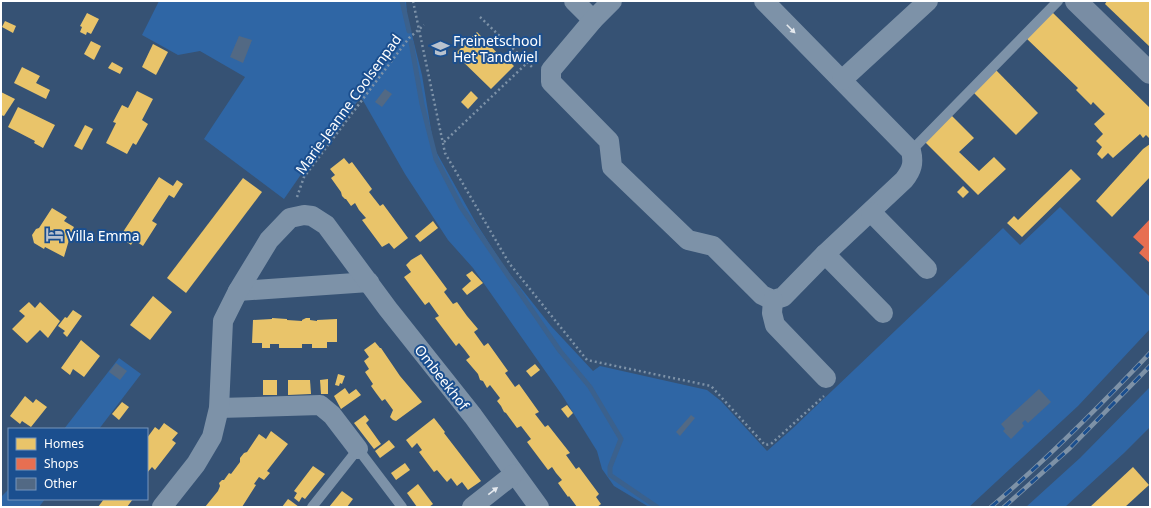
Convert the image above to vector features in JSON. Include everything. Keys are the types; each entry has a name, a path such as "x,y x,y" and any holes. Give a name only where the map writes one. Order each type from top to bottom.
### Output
{"street":[{"path":"574,1 593,20"},
{"path":"612,1 593,20 551,70 551,82 609,141 612,167 688,240 713,246 762,295 773,300 783,297 825,254 904,180 911,170 913,160 911,151 764,1"},
{"path":"1076,1 1150,73"},
{"path":"842,80 915,5"},
{"path":"871,212 927,270"},
{"name":"Ombeekhof","path":"290,218 304,215 312,216 326,226 473,416 538,507"},
{"path":"162,507 196,464 212,437 219,408 223,321 238,291 269,240 290,218"},
{"path":"825,254 884,313"},
{"path":"238,291 369,282"},
{"path":"773,300 772,313 775,325 826,378"},
{"path":"219,408 320,405 332,415 358,449"},
{"path":"472,507 514,474"}],"lane":[{"path":"911,151 1058,1"},
{"path":"312,507 358,449 402,507"}],"path":[{"path":"413,1 445,153 509,263 587,360 711,386 765,445 771,444 834,386 826,378"},
{"path":"480,17 527,63 551,82"},
{"name":"Marie-Jeanne Coolsenpad","path":"290,218 304,177 408,38 424,25"},
{"path":"444,143 527,63"}],"shaded area":[{"path":"159,1 406,1 407,15 422,75 434,148 476,223 505,268 551,326 593,371 600,366 707,390 721,401 767,451 1003,228 1020,245 1060,207 1150,297 1150,329 1078,406 969,507 649,507 614,486 602,469 597,451 562,395 473,268 448,240 405,174 361,97 302,173 284,199 204,139 245,77 200,51 178,55 142,35"},
{"path":"119,358 141,374 100,428 65,428"},
{"path":"1150,387 1150,427 1124,453 1065,507 1026,507 1080,458"},
{"path":"8,490 8,500 44,500 39,507 1,507 1,497"}],"building: Homes":[{"path":"1107,1 1150,1 1150,47 1105,4"},
{"path":"1052,12 1150,108 1150,139 1146,135 1143,138 1140,134 1113,158 1108,153 1102,159 1097,154 1102,147 1096,141 1103,134 1094,124 1105,114 1093,102 1091,105 1076,90 1078,88 1026,38"},
{"path":"87,13 99,19 91,34 87,32 86,35 80,32 82,27 80,26"},
{"path":"5,21 16,26 13,33 2,27"},
{"path":"477,32 501,57 504,59 505,57 514,66 491,89 455,54"},
{"path":"91,41 101,46 94,60 84,54"},
{"path":"153,44 168,52 156,75 142,67"},
{"path":"112,62 123,68 120,74 108,68"},
{"path":"22,67 40,76 36,83 50,90 46,99 14,83"},
{"path":"994,68 1038,113 1016,135 972,91"},
{"path":"137,91 153,99 142,120 148,124 136,145 133,143 127,154 106,143 116,123 113,122 122,105 128,108"},
{"path":"471,91 478,98 468,109 461,102"},
{"path":"1,92 15,99 4,116 1,115"},
{"path":"18,107 55,125 43,148 34,143 35,141 8,127"},
{"path":"951,115 974,138 959,152 979,171 994,157 1006,169 978,195 925,142"},
{"path":"85,125 93,129 82,150 74,146"},
{"path":"1150,144 1150,177 1112,217 1096,201 1143,149"},
{"path":"344,158 349,164 352,162 372,189 369,192 380,206 383,204 408,238 394,249 389,243 382,247 362,220 366,218 355,203 351,206 342,196 341,192 331,178 335,175 330,169"},
{"path":"1071,169 1081,179 1022,237 1007,223 1014,216 1018,220"},
{"path":"159,177 173,186 177,180 183,184 174,198 169,195 152,221 157,224 143,246 134,240 131,245 123,239 126,234 123,232"},
{"path":"243,178 262,192 186,293 167,278"},
{"path":"963,186 969,192 963,198 957,192"},
{"path":"52,208 67,217 64,221 74,227 68,239 64,257 45,247 44,249 34,243 32,235 36,229 39,228"},
{"path":"433,221 438,228 420,242 415,236"},
{"path":"421,254 447,289 444,292 453,304 457,302 478,329 474,332 484,346 488,343 508,371 505,373 515,387 519,384 539,412 535,414 545,427 548,425 570,453 566,455 576,469 579,467 599,494 596,497 601,504 597,507 577,507 569,496 568,497 558,483 562,480 552,467 548,470 527,442 531,439 521,426 517,428 504,412 497,401 500,398 490,385 487,388 466,360 470,357 459,343 456,346 435,318 439,316 429,302 425,305 404,277 411,272 406,265"},
{"path":"472,271 483,283 467,295 462,289 471,281 466,275"},
{"path":"153,296 172,312 150,340 130,325"},
{"path":"29,302 35,308 40,302 60,321 48,338 40,330 27,343 12,329 25,316 19,311"},
{"path":"73,310 82,316 67,337 63,333 65,331 58,326"},
{"path":"272,318 302,321 306,318 317,321 337,319 337,342 327,342 327,348 312,348 312,344 302,344 302,348 279,348 279,344 270,344 270,348 262,348 262,343 252,343 253,320"},
{"path":"81,340 100,356 84,377 73,369 70,375 61,368"},
{"path":"375,342 381,348 400,376 422,402 396,421 390,417 393,410 385,399 382,401 376,393 371,386 373,384 365,372 369,369 364,361 369,357 364,350"},
{"path":"535,364 540,370 531,377 526,371"},
{"path":"338,374 345,376 342,384 340,383 339,386 335,385"},
{"path":"328,379 328,394 321,394 320,380"},
{"path":"263,380 277,380 277,395 263,395"},
{"path":"288,380 310,380 311,394 288,395"},
{"path":"345,388 349,394 356,389 361,395 341,409 334,396"},
{"path":"25,396 33,403 36,399 47,407 31,427 22,421 20,424 10,416"},
{"path":"122,402 129,407 119,420 112,414"},
{"path":"567,405 573,413 568,418 561,409"},
{"path":"365,415 369,420 366,423 381,444 374,449 354,423"},
{"path":"434,418 481,481 468,490 462,482 457,486 451,478 447,482 437,470 434,472 419,452 422,450 417,443 412,448 406,440"},
{"path":"164,423 178,433 172,440 176,443 155,470 152,467 148,472 148,437 155,427 159,430"},
{"path":"271,431 288,444 267,471 270,473 264,480 259,477 254,484 256,485 242,507 205,507 218,491 220,486 219,483 224,480 229,473 231,474 240,462 240,458 247,452 259,434 266,439"},
{"path":"389,440 395,447 380,458 375,451"},
{"path":"405,463 410,470 396,480 391,473"},
{"path":"313,466 325,474 305,499 302,497 299,502 294,498 297,493 294,491"},
{"path":"1133,467 1149,485 1125,507 1090,507"},
{"path":"418,484 433,504 429,507 417,507 407,493"},
{"path":"342,491 353,499 347,507 329,507"},
{"path":"288,499 291,501 299,507 282,507"},
{"path":"103,500 132,500 127,507 98,507"}],"building: Shops":[{"path":"1150,219 1150,263 1139,253 1144,247 1133,237"}],"building: Other":[{"path":"239,36 252,40 243,63 230,57"},
{"path":"385,89 392,94 382,107 375,102"},
{"path":"116,363 127,371 120,380 109,372"},
{"path":"1039,389 1051,402 1028,423 1025,420 1022,423 1024,426 1011,439 1003,431 1005,429 1001,424"},
{"path":"691,415 695,418 680,436 676,432"}],"waterway":[{"path":"402,1 409,31"},
{"path":"411,42 422,104 436,159 461,207 560,351 590,387 621,439 610,467 610,475 657,507"}],"railway":[{"path":"991,507 1072,432 1150,353"},
{"path":"1004,507 1070,448 1150,366"}],"place":[{"name":"Freinetschool Het Tandwiel","path":"440,48"},
{"name":"Villa Emma","path":"54,235"}]}
